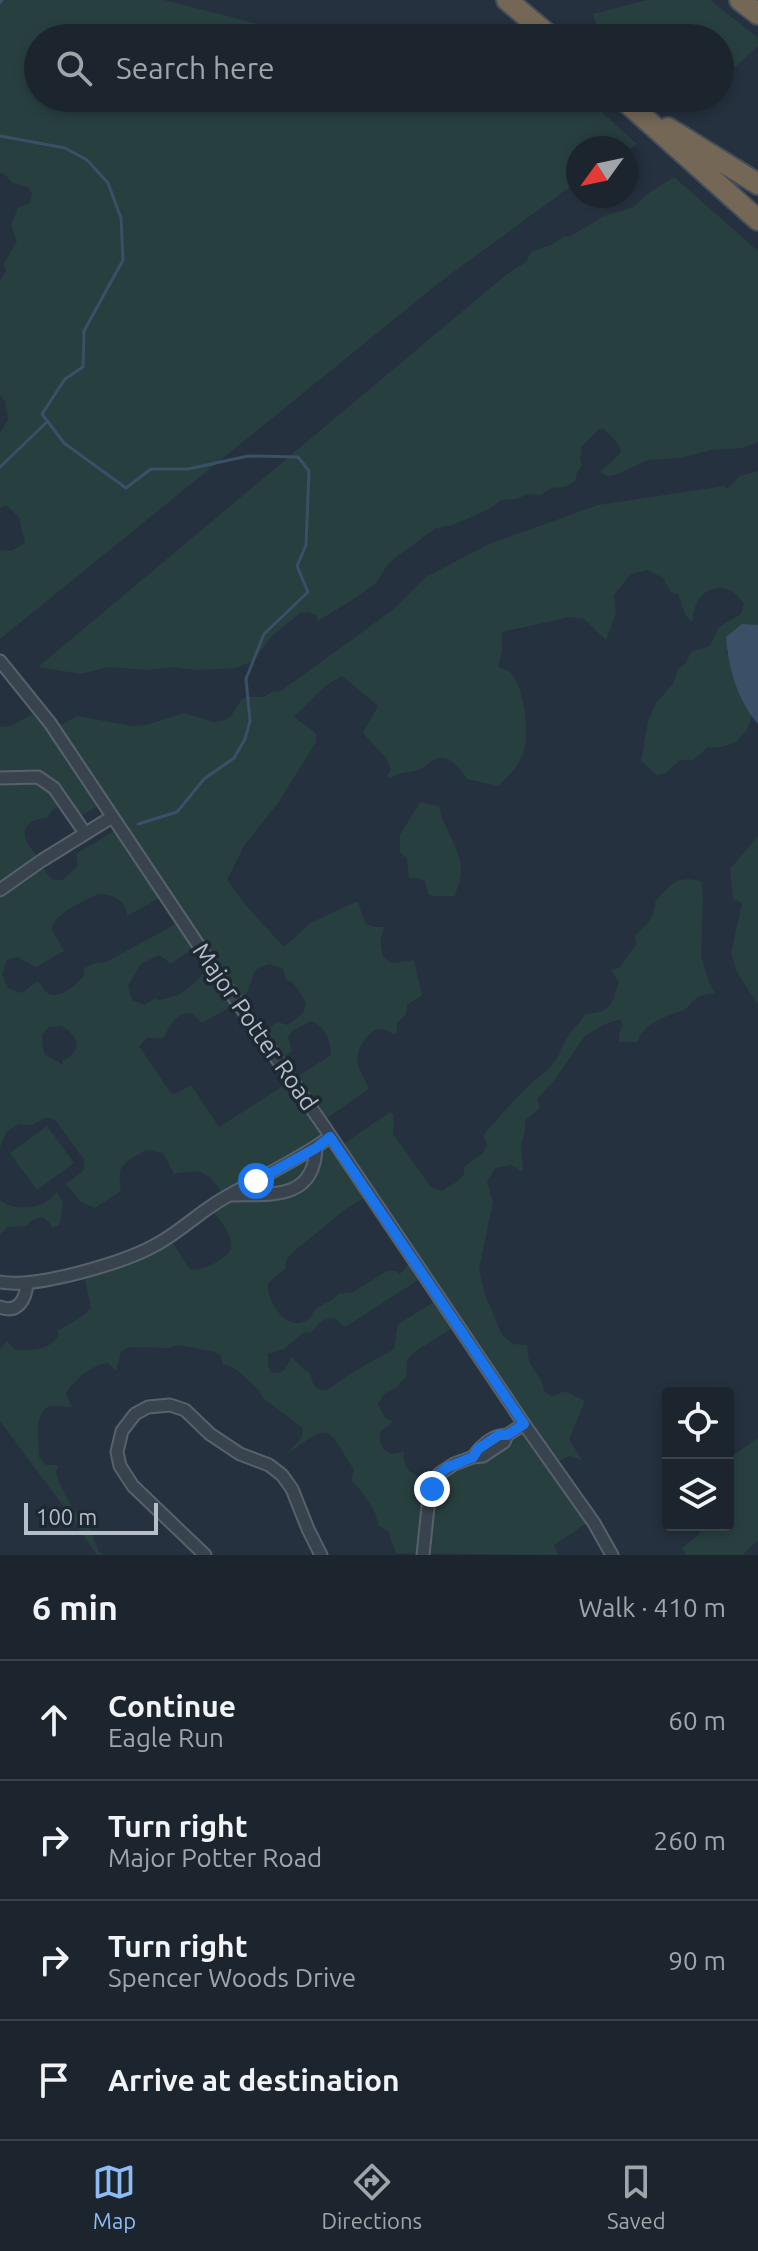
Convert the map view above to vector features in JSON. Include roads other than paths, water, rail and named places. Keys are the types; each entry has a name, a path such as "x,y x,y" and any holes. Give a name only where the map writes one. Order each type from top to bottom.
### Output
{"highway":[{"path":"507,0 535,24"},
{"path":"740,0 758,14"},
{"path":"638,112 758,220"},
{"path":"646,119 675,132 758,184"}],"street":[{"name":"Major Potter Road","path":"0,661 50,723 594,1523 612,1555"},
{"path":"0,778 38,777 54,788 85,833"},
{"path":"0,890 112,817"},
{"path":"0,1282 27,1283 133,1256 167,1238 229,1195 316,1148 330,1137"},
{"path":"229,1195 266,1196 297,1187 312,1170 316,1148"},
{"path":"0,1307 11,1309 19,1305 25,1298 27,1283"},
{"path":"205,1555 133,1486 120,1466 118,1445 122,1431 135,1414 148,1407 170,1405 185,1410 210,1434 240,1454 278,1471 290,1484 321,1555"},
{"path":"423,1555 428,1507 436,1478 448,1467 473,1457 478,1449 499,1435 507,1435 524,1424"}],"water":[{"path":"742,624 758,625 758,724 740,695 727,648 726,637"}],"waterway":[{"path":"0,136 65,148 87,160 108,183 121,218 123,260 84,331 83,367 65,379 42,414 64,443 126,488 151,469 188,469 248,456 298,457 309,471 306,545 297,566 308,592 264,634 246,679 250,721 245,739 234,758 204,779 177,812 138,824"},
{"path":"0,467 48,421"}]}
